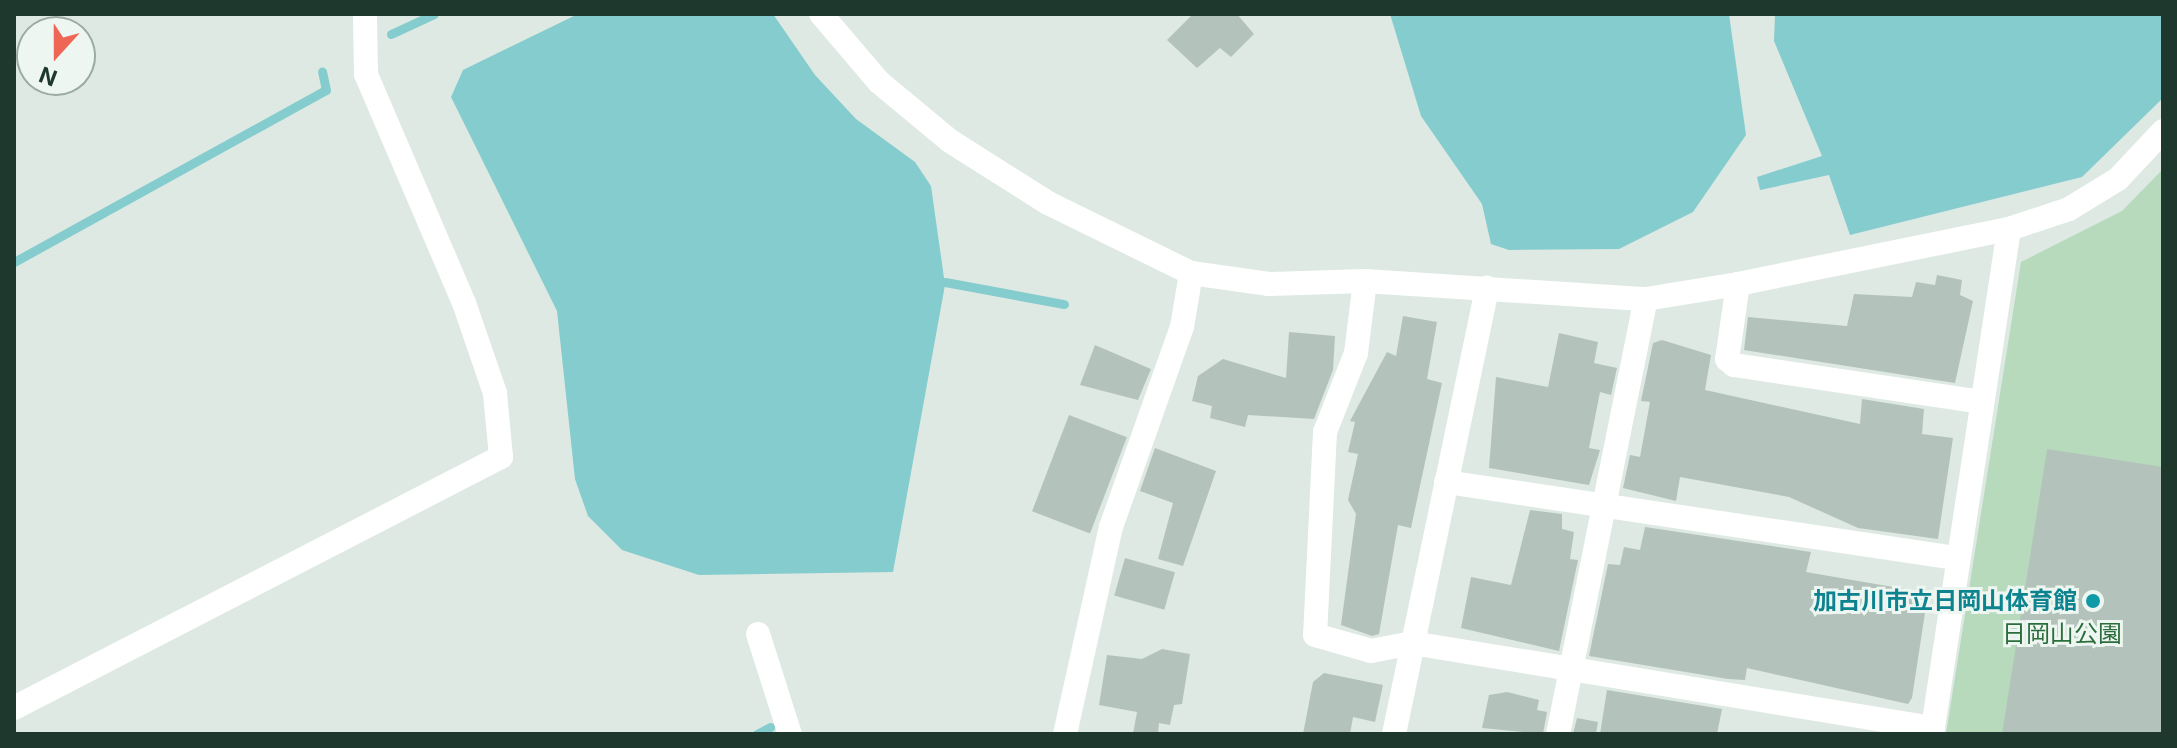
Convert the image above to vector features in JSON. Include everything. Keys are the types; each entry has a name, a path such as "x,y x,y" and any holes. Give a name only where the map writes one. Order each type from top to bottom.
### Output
{"street":[{"path":"14,708 501,457 495,393 464,303 366,74 365,14"},
{"path":"821,14 879,82 950,141 1048,203 1191,273 1269,284 1365,281 1646,299 1738,284 2009,229 2069,209 2118,179 2163,131"},
{"path":"1365,281 1356,353 1325,432 1315,635 1371,651 1412,643 1932,731 1956,558 2009,229"},
{"path":"1065,734 1111,527 1182,327 1191,273"},
{"path":"1738,284 1727,359 1734,365 1981,402"},
{"path":"1394,734 1487,288"},
{"path":"1558,734 1646,299"},
{"path":"1446,482 1956,558"},
{"path":"758,634 790,734"}],"green space":[{"name":"日岡山公園","path":"2163,169 2163,734 1946,734 2021,262 2122,211"}],"water":[{"path":"578,14 773,14 815,75 856,119 915,162 931,186 945,285 893,572 699,575 622,550 588,516 575,479 557,311 451,97 463,70"},
{"path":"1390,14 1729,14 1746,135 1693,212 1619,249 1509,250 1491,244 1482,204 1421,116"},
{"path":"1775,14 2163,14 2163,98 2082,177 1850,235 1829,175 1760,190 1757,177 1822,156 1774,41"}],"building":[{"path":"1193,14 1237,14 1254,34 1231,57 1220,48 1197,68 1167,40"},
{"path":"1937,275 1962,280 1960,295 1973,301 1955,383 1744,350 1748,317 1847,326 1854,294 1912,297 1916,282 1935,285"},
{"path":"1403,316 1437,322 1427,379 1442,383 1411,528 1398,525 1379,634 1372,636 1341,625 1356,514 1348,500 1358,454 1348,452 1355,422 1350,421 1387,352 1396,356"},
{"path":"1289,332 1335,336 1333,370 1314,419 1248,415 1245,427 1210,418 1212,406 1192,401 1198,376 1223,359 1286,378"},
{"path":"1559,333 1598,342 1594,363 1617,368 1611,395 1600,392 1589,448 1600,450 1589,485 1489,468 1496,377 1548,387"},
{"path":"1662,340 1711,355 1705,390 1860,424 1862,399 1924,409 1922,434 1953,438 1938,539 1858,528 1789,497 1680,477 1676,501 1623,488 1630,455 1640,457 1650,402 1641,401 1653,343"},
{"path":"1095,345 1151,369 1138,400 1080,385"},
{"path":"1069,415 1127,437 1090,533 1032,511"},
{"path":"1155,448 1216,471 1183,566 1158,559 1173,503 1140,491"},
{"name":"加古川市立日岡山体育館","path":"2047,449 2163,467 2163,734 2002,734"},
{"path":"1530,510 1562,514 1562,529 1574,532 1570,559 1578,560 1559,651 1461,628 1471,577 1511,585"},
{"path":"1645,527 1811,552 1806,572 1928,593 1912,698 1908,704 1747,668 1745,680 1728,679 1589,656 1608,564 1620,565 1624,547 1640,550"},
{"path":"1125,558 1175,572 1164,610 1114,595"},
{"path":"1162,649 1190,654 1182,704 1174,705 1170,725 1159,723 1158,734 1133,734 1137,712 1099,705 1107,655 1142,659"},
{"path":"1324,673 1383,685 1375,722 1353,717 1350,734 1303,734 1313,682"},
{"path":"1607,690 1722,709 1717,734 1600,734"},
{"path":"1507,692 1539,700 1537,710 1547,712 1543,734 1482,728 1489,695"},
{"path":"1577,718 1598,722 1596,734 1573,734"}],"waterway":[{"path":"391,34 434,14"},
{"path":"14,262 326,90 322,71"},
{"path":"945,282 1064,304"},
{"path":"757,734 770,727"}],"place":[{"name":"加古川市立日岡山体育館","path":"2093,601"}]}
